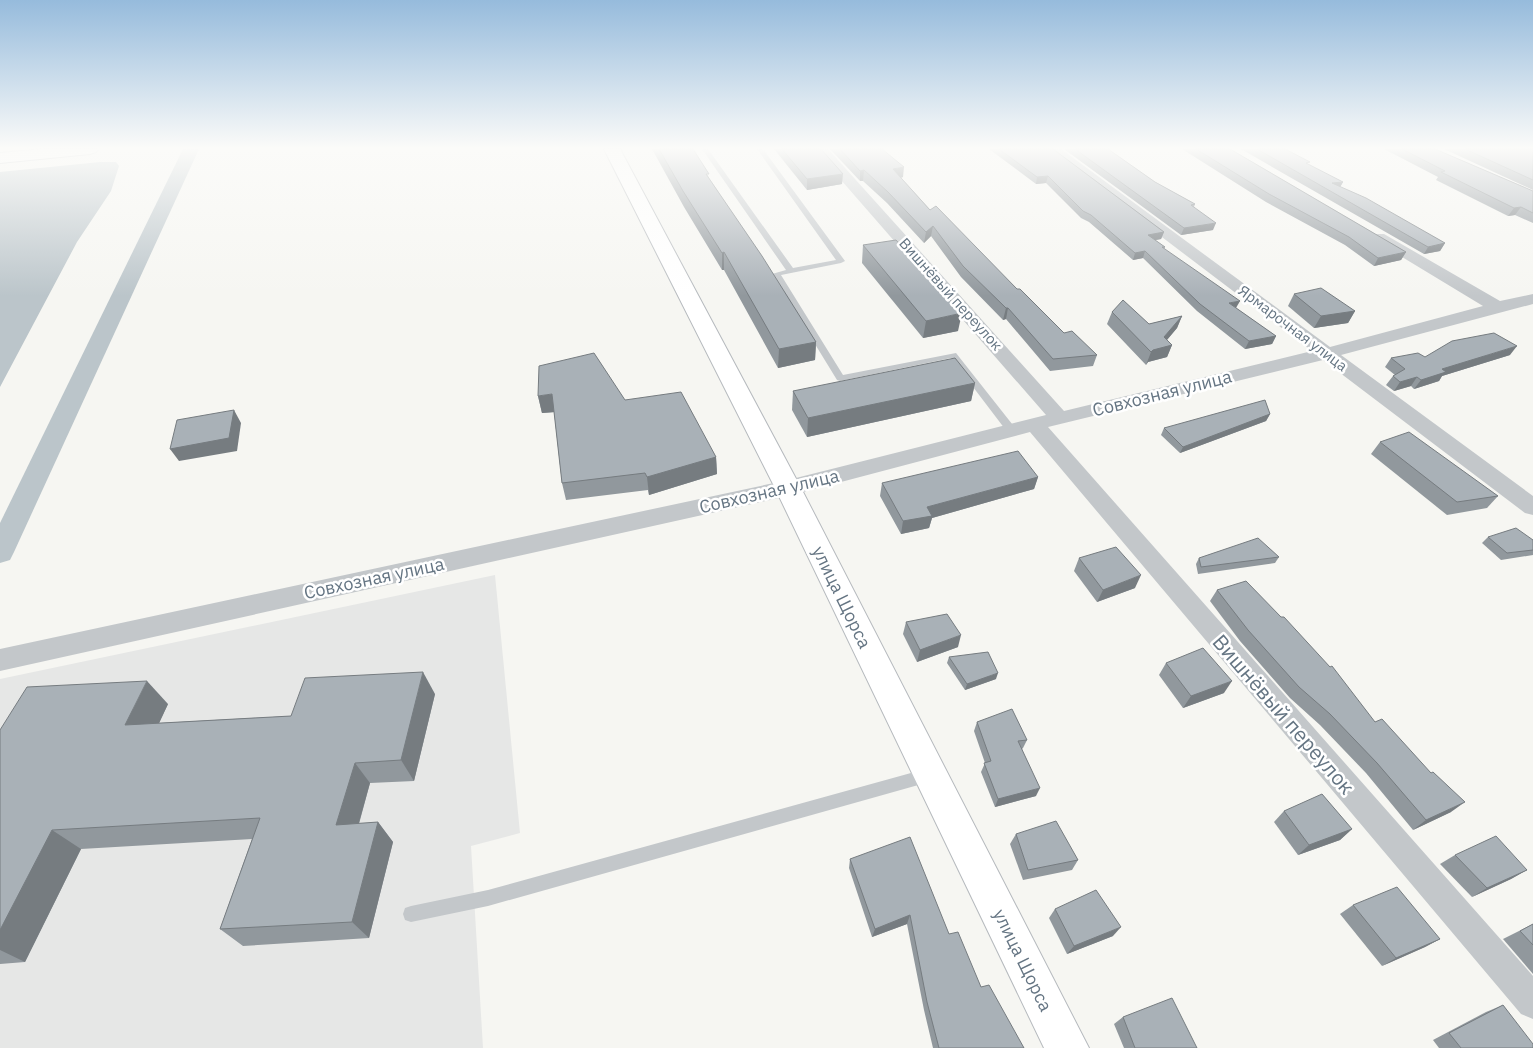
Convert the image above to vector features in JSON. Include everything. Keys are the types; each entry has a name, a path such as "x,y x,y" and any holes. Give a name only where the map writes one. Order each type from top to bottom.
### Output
{"street":[{"name":"улица Щорса","path":"637,198 788,488 1067,1048"},
{"name":"Вишнёвый переулок","path":"864,198 1060,418"},
{"name":"Ярмарочная улица","path":"1119,198 1533,507"},
{"path":"1363,228 1497,307"},
{"name":"Совхозная улица","path":"0,660 788,488 1060,418 1327,353 1533,299"},
{"name":"Вишнёвый переулок","path":"1023,428 1533,1002"}],"lane":[{"path":"740,198 792,271"},
{"path":"795,198 841,261 776,274 840,378 953,355 1023,428"},
{"path":"411,914 488,898 931,775"}],"shaded area":[{"path":"0,198 106,198 77,242 0,387"},
{"path":"495,575 520,833 471,846 483,1048 0,1048 0,679"}],"building":[{"path":"687,198 722,198 762,256 816,342 779,349 724,252 722,253"},
{"path":"894,198 919,198 930,210 936,206 1017,289 1020,289 1064,333 1072,331 1097,355 1053,359 1008,308 963,266 933,226 926,232"},
{"path":"1070,198 1118,198 1164,232 1148,235 1165,247 1162,247 1240,301 1229,303 1276,336 1249,341 1200,304 1145,251 1135,253 1091,215 1083,211"},
{"path":"1142,198 1184,198 1195,204 1191,205 1216,223 1184,228"},
{"path":"1276,198 1314,198 1406,252 1378,258 1349,237"},
{"path":"1342,198 1366,198 1445,243 1428,247"},
{"path":"1494,198 1533,198 1533,213 1521,207 1514,208"},
{"path":"896,240 962,313 926,321 863,245"},
{"path":"1321,288 1355,311 1321,316 1294,294"},
{"path":"1123,300 1149,324 1182,316 1164,337 1172,345 1151,352 1112,312"},
{"path":"1494,333 1517,346 1442,369 1446,372 1421,380 1417,377 1400,382 1393,376 1405,369 1391,358 1418,353 1425,357 1452,341"},
{"path":"594,353 625,400 681,392 716,457 647,477 645,473 562,483 552,394 538,396 539,366"},
{"path":"955,358 975,383 808,418 793,391"},
{"path":"1265,400 1270,414 1183,447 1164,428"},
{"path":"234,410 229,438 170,449 177,420"},
{"path":"1409,432 1498,496 1457,502 1380,442"},
{"path":"1018,451 1038,477 927,507 932,516 903,521 882,483"},
{"path":"1516,528 1533,540 1533,550 1507,553 1488,537"},
{"path":"1258,538 1279,557 1201,567 1199,558"},
{"path":"1116,547 1141,575 1103,590 1079,558"},
{"path":"1246,581 1281,617 1284,617 1330,667 1332,666 1375,722 1382,719 1431,773 1433,772 1465,802 1426,820 1377,763 1330,714 1299,687 1248,630 1217,590"},
{"path":"947,614 961,635 920,650 906,622"},
{"path":"1203,648 1232,681 1191,696 1166,663"},
{"path":"988,652 998,673 967,684 949,657"},
{"path":"423,672 401,760 355,763 336,825 378,822 352,922 220,929 260,818 52,830 0,930 0,730 27,687 147,681 125,725 291,716 305,678"},
{"path":"1012,709 1027,740 1018,741 1040,788 998,799 984,763 991,761 977,722"},
{"path":"1322,794 1352,829 1309,845 1284,811"},
{"path":"1056,821 1078,860 1028,870 1016,834"},
{"path":"1496,836 1527,870 1487,888 1455,855"},
{"path":"910,837 949,934 958,932 981,987 989,985 1024,1048 939,1048 927,1002 910,915 875,929 850,859"},
{"path":"1397,887 1440,939 1396,958 1353,905"},
{"path":"1096,890 1121,927 1074,946 1055,909"},
{"path":"1533,924 1533,945 1520,931"},
{"path":"1172,998 1197,1048 1135,1048 1123,1017"},
{"path":"1503,1005 1533,1044 1533,1048 1461,1048 1449,1033"}],"waterway":[{"path":"0,552 168,198"}]}
